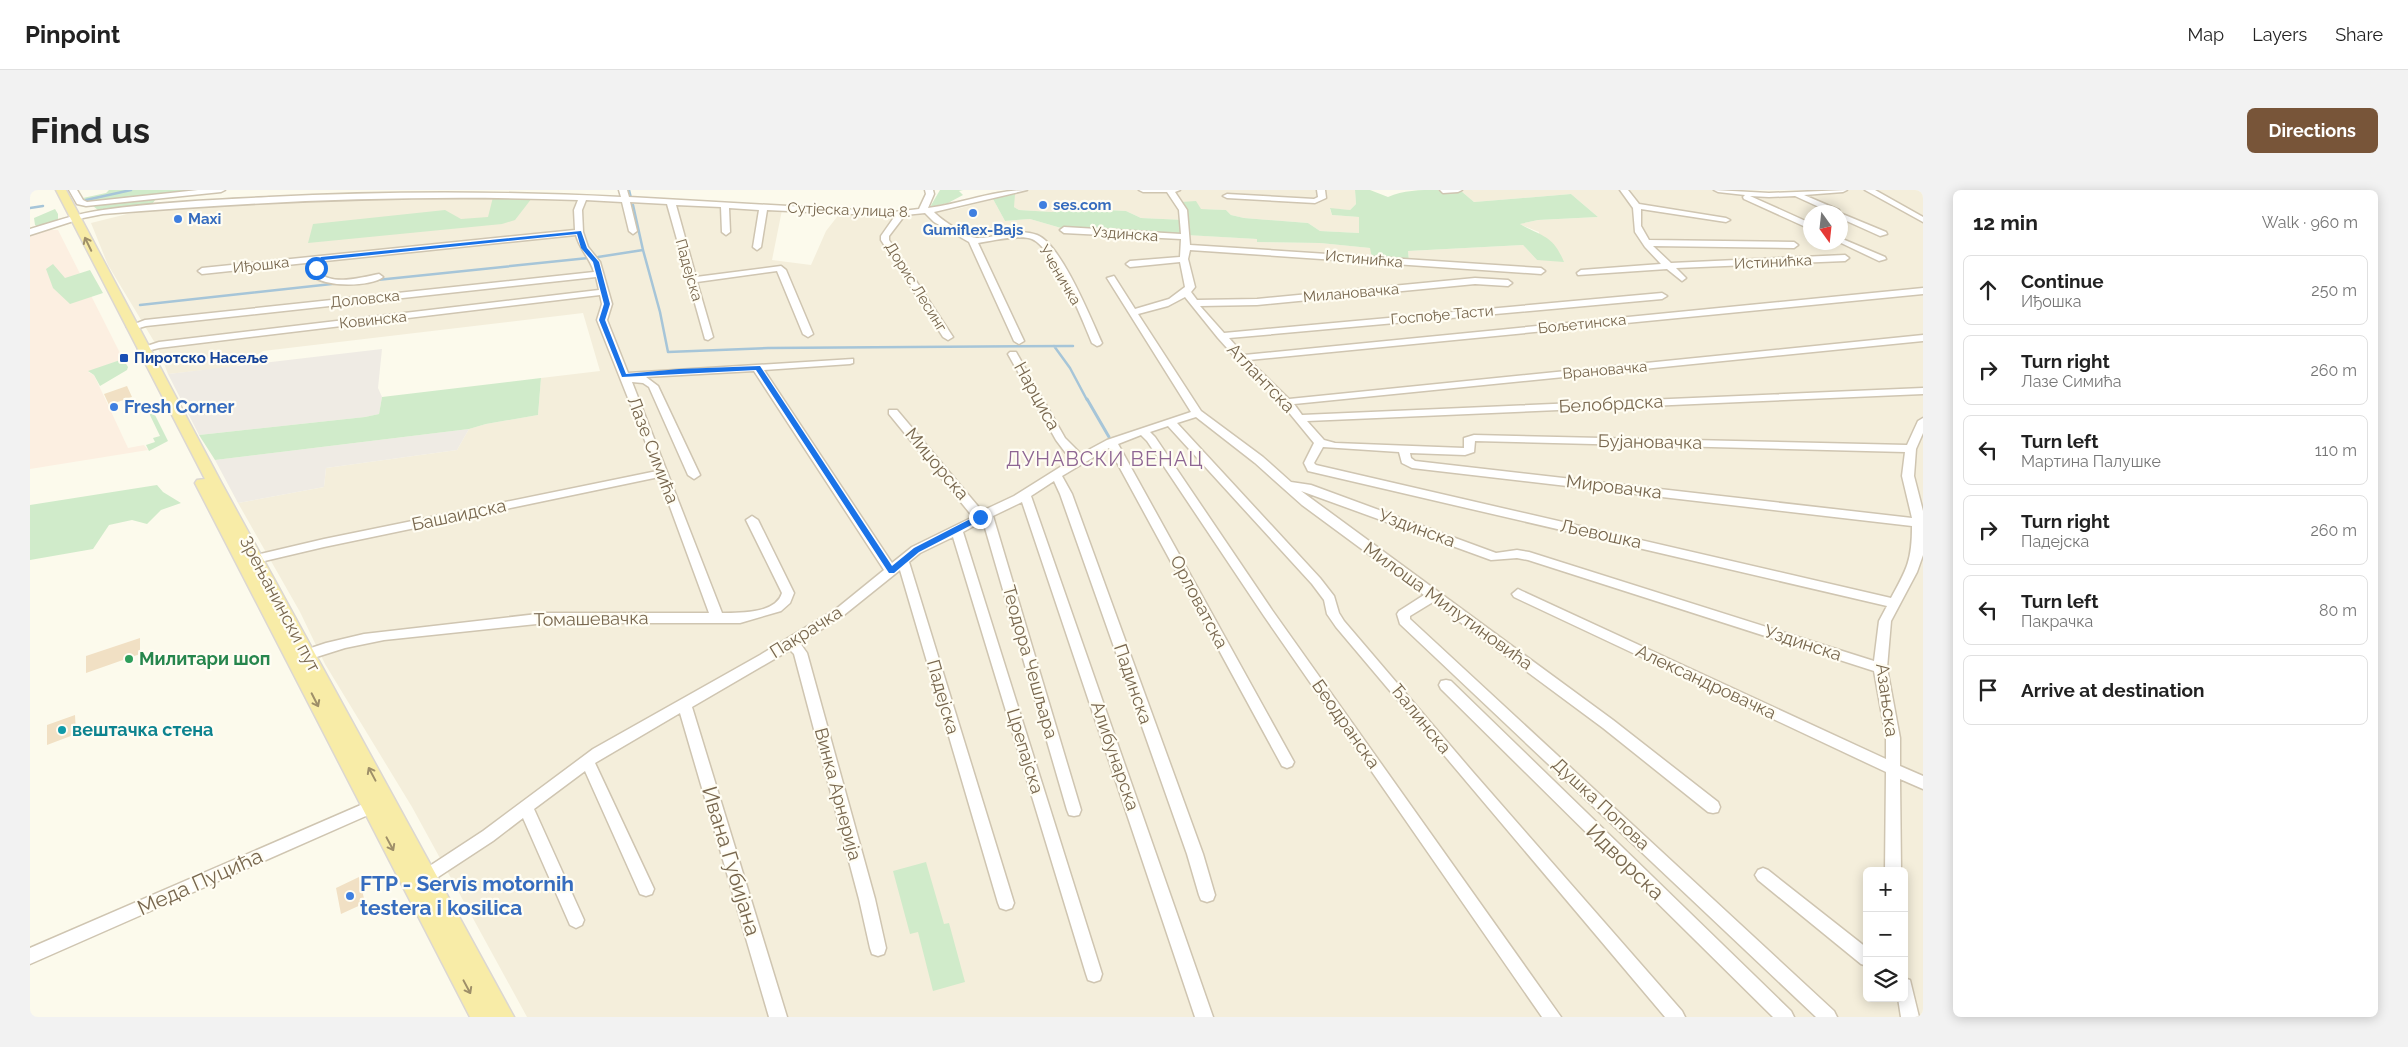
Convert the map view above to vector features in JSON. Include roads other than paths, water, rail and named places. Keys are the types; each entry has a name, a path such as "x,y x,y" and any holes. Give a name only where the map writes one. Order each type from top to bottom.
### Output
{"main road":[{"name":"Зрењанински пут","path":"50,190 73,221 132,327 503,1017"},
{"name":"Зрењанински пут","path":"61,190 73,221 370,807 482,1017"}],"street":[{"path":"74,190 80,202 86,204 221,190"},
{"path":"623,190 633,231"},
{"path":"634,190 638,201"},
{"path":"929,190 930,194 925,212 973,241 1019,341"},
{"name":"Сутјеска улица 8.","path":"30,232 103,212 368,196 496,195 902,213 925,212 1023,190"},
{"path":"1143,190 1172,190"},
{"name":"Уздинска","path":"1172,190 1182,206 1186,237 1184,259 1191,284 1187,292"},
{"path":"1227,196 1315,201 1322,198 1320,190"},
{"path":"1444,191 1458,190"},
{"path":"1624,190 1637,206 1639,231 1647,243 1682,278"},
{"path":"1718,190 1742,194 1797,194 1843,190"},
{"path":"1869,190 1923,220"},
{"path":"1742,194 1803,223"},
{"path":"1797,194 1821,205"},
{"name":"Лазе Симића","path":"582,199 578,210 579,232 584,248 594,259 604,292 607,304 602,320 663,473 717,618"},
{"name":"Падејска","path":"671,203 708,337"},
{"path":"725,206 726,232"},
{"path":"1637,206 1726,220"},
{"name":"Сутјеска улица 8.","path":"757,247 763,208"},
{"name":"Дорис Лесинг","path":"902,213 885,236 885,240 948,337"},
{"path":"1848,219 1883,234"},
{"name":"Уздинска","path":"1064,230 1186,237"},
{"name":"Иђошка","path":"202,271 579,232"},
{"name":"Ученичка","path":"973,241 1027,236 1040,240 1053,256 1067,281 1097,344"},
{"path":"1647,243 1794,245"},
{"path":"1848,244 1882,259"},
{"name":"Истинићка","path":"1186,247 1541,271"},
{"name":"Истинићка","path":"1581,273 1669,266 1845,258"},
{"name":"Иђошка","path":"321,259 315,274 323,280 344,281 379,277"},
{"path":"1130,264 1184,259"},
{"path":"692,280 771,267 781,269 808,334"},
{"name":"Доловска","path":"132,327 145,323 599,274"},
{"name":"Уздинска","path":"1111,278 1197,413 1290,486 1307,488 1495,557 1516,554 1528,556 1880,668"},
{"name":"Милановачка","path":"1195,304 1257,302 1475,281 1508,282"},
{"name":"Бољетинска","path":"1241,358 1923,291"},
{"name":"Ковинска","path":"143,349 159,344 604,292"},
{"path":"1134,312 1159,306 1187,292"},
{"name":"Атлантска","path":"1187,292 1200,312 1221,336 1241,358 1270,384 1320,443"},
{"name":"Госпође Тасти","path":"1221,336 1662,296"},
{"name":"Врановачка","path":"1286,402 1923,338"},
{"name":"Нарциса","path":"1013,354 1061,440 1069,450 1081,459"},
{"path":"625,378 679,371 758,368 850,361"},
{"path":"758,368 892,570"},
{"path":"625,378 649,381 653,386 694,475"},
{"name":"Белобрдска","path":"1300,418 1923,391"},
{"name":"Миџорска","path":"893,412 983,516"},
{"name":"Пакрачка","path":"427,876 472,847 587,761 621,739 792,642 840,612 916,550 1025,495 1056,474 1111,442 1197,413"},
{"name":"Азањска","path":"1893,867 1893,738 1880,668 1885,621 1915,562 1918,552 1918,523 1908,476 1911,449 1923,421"},
{"name":"Ђалинска","path":"1170,422 1316,581 1330,599 1333,614 1340,624 1467,775 1676,1017"},
{"name":"Беодранска","path":"1142,431 1151,439 1274,620 1552,1017"},
{"name":"Бујановачка","path":"1404,448 1469,452 1468,440 1474,438 1911,449"},
{"name":"Орловатска","path":"1111,442 1287,762"},
{"path":"1320,443 1336,446 1404,448"},
{"name":"Љевошка","path":"1320,443 1309,466 1368,483 1640,543 1893,603"},
{"name":"Мировачка","path":"1404,448 1406,460 1412,464 1918,523"},
{"name":"Башаидска","path":"256,560 324,543 663,473"},
{"name":"Падинска","path":"1056,474 1066,494 1195,854 1206,895"},
{"name":"Милоша Милутиновића","path":"1290,486 1306,502 1608,724 1713,807"},
{"name":"Алибунарска","path":"1025,495 1204,1017"},
{"name":"Теодора Чешљара","path":"983,516 996,542 1074,810"},
{"name":"Томашевачка","path":"307,655 337,644 402,633 546,618 740,618 764,613 782,605 788,596 786,588 752,520"},
{"name":"Црепајска","path":"956,529 1094,974"},
{"name":"Падејска","path":"903,561 1006,903"},
{"name":"Александровачка","path":"1518,594 1923,783"},
{"name":"Душка Попова","path":"1434,596 1403,614 1404,621 1828,1017"},
{"name":"Винка Арнерија","path":"792,642 800,653 867,899 878,948"},
{"name":"Идворска","path":"1446,685 1785,1017"},
{"name":"Ивана Губијана","path":"684,704 778,1017"},
{"path":"587,761 646,889"},
{"name":"Меда Пуцића","path":"30,956 370,807"},
{"path":"526,807 576,920"},
{"path":"1763,875 1866,957"},
{"path":"1907,1002 1910,1017"}],"waterway":[{"path":"86,200 131,190"},
{"path":"629,190 631,198"},
{"path":"633,205 643,250"},
{"path":"30,208 43,206"},
{"path":"377,280 598,257 643,250"},
{"path":"643,250 660,312 668,352 768,348 1054,346"},
{"path":"140,305 341,283"},
{"path":"1054,346 1070,368 1087,400"},
{"path":"1054,346 1073,346"},
{"path":"1087,399 1109,437"}],"place":[{"name":"ses.com","path":"1043,205"},
{"name":"Gumiflex-Bajs","path":"973,213"},
{"name":"Maxi","path":"178,219"},
{"name":"Пиротско Насеље","path":"124,358"},
{"name":"Fresh Corner","path":"114,407"},
{"name":"Милитари шоп","path":"129,659"},
{"name":"вештачка стена","path":"62,730"},
{"name":"FTP - Servis motornih testera i kosilica","path":"350,896"}],"district":[{"name":"ДУНАВСКИ ВЕНАЦ","path":"1105,459"}]}
